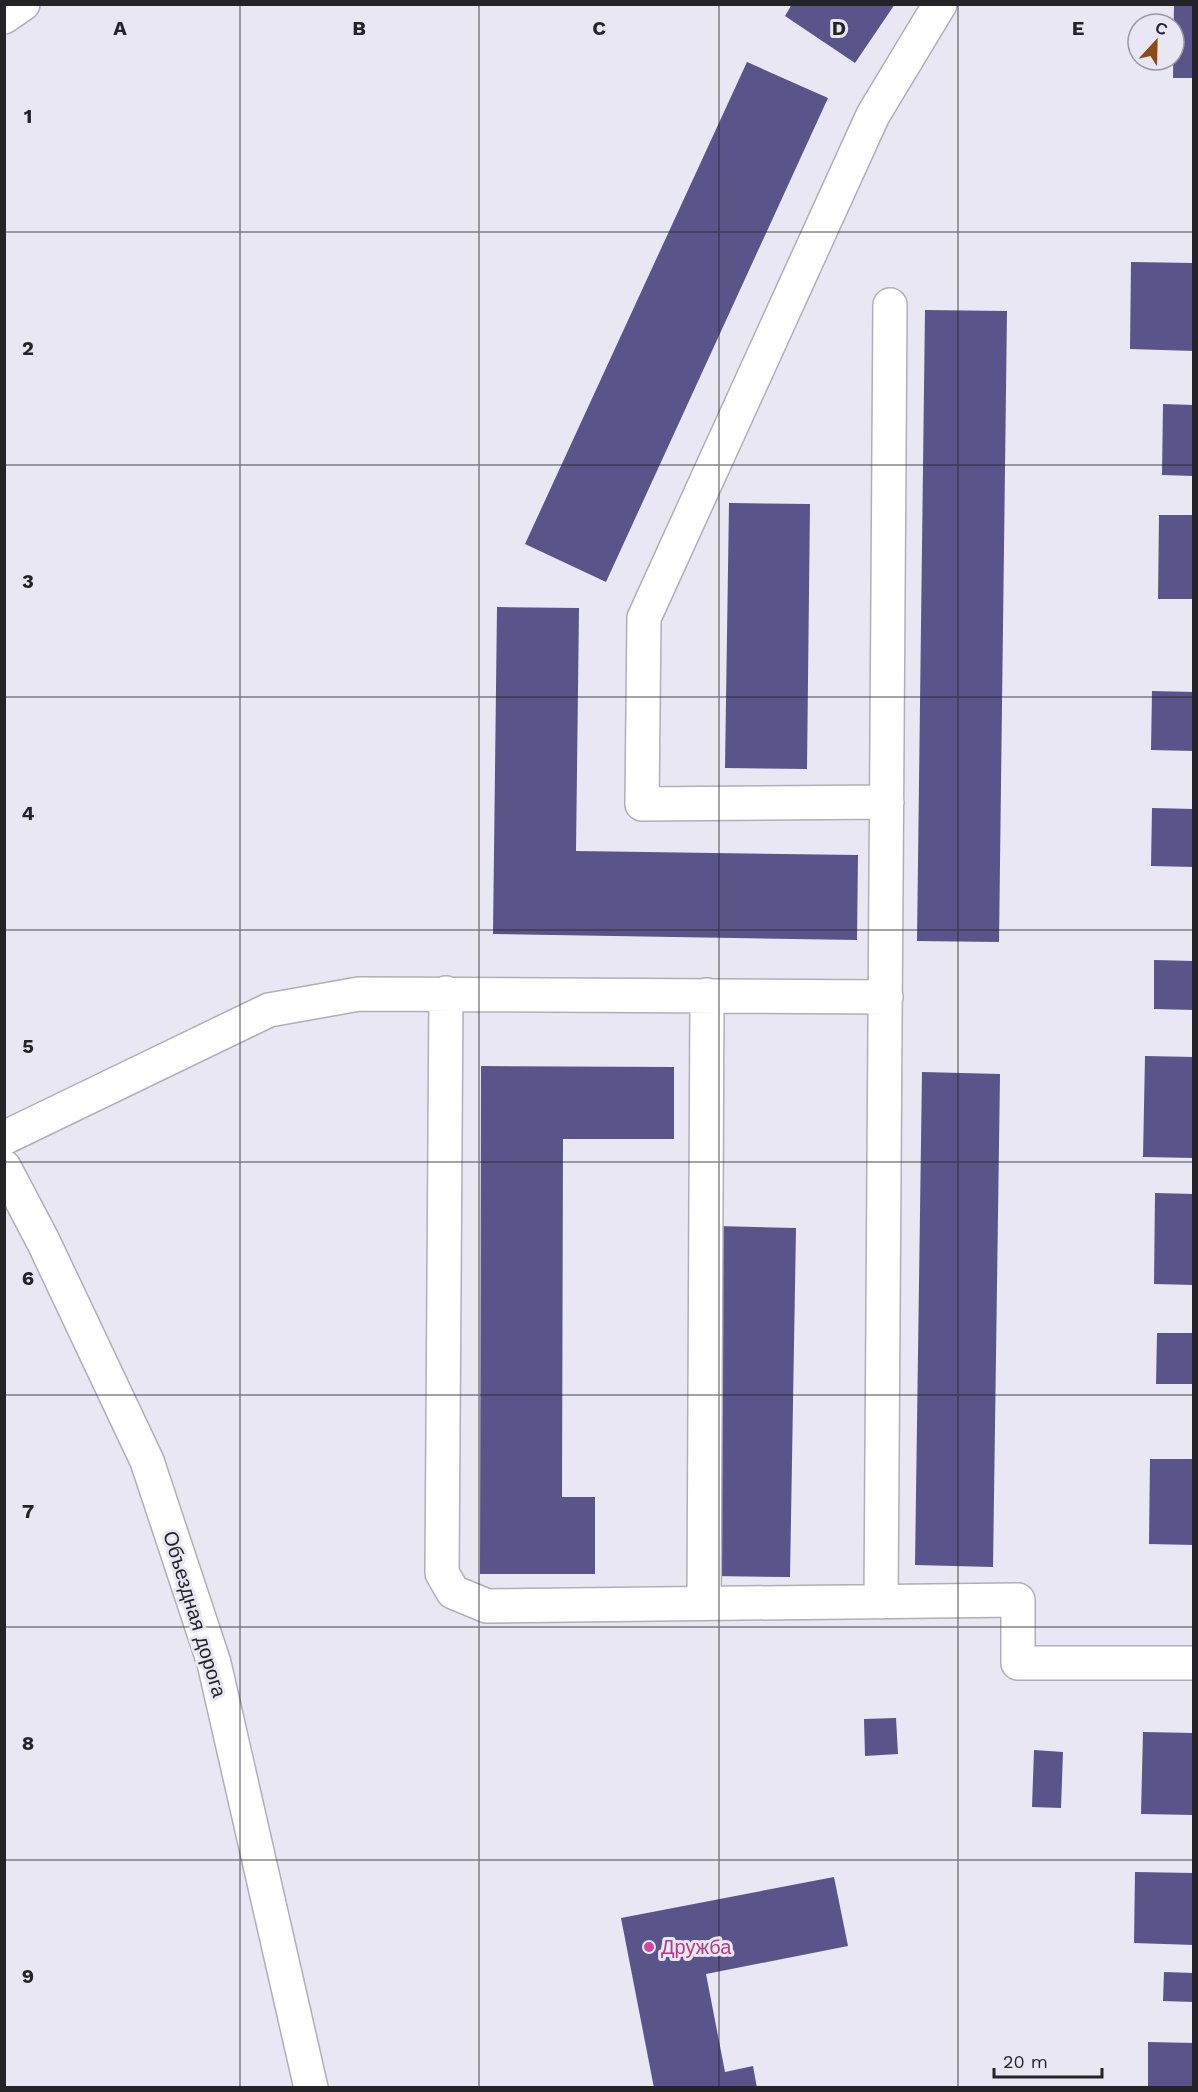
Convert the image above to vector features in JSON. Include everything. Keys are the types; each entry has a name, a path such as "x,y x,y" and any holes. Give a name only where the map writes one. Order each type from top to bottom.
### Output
{"main road":[{"path":"4,17 23,4"},
{"path":"888,802 642,804 644,618 873,115 940,4"},
{"path":"881,1602 891,305"},
{"path":"446,993 442,1573 453,1592 487,1606 1018,1600 1018,1663 1194,1662"},
{"path":"4,1138 269,1010 359,994 886,997"},
{"path":"704,1603 707,995"},
{"name":"Объездная дорога","path":"4,1167 43,1241 147,1461 214,1663 310,2088"}],"building":[{"path":"792,4 895,4 855,63 785,16"},
{"path":"1174,4 1194,4 1194,78 1173,78 1173,72 1186,72 1186,12 1174,12"},
{"path":"747,62 828,98 606,582 525,544"},
{"path":"1131,262 1194,263 1194,351 1130,349"},
{"path":"925,310 1007,311 999,942 917,941"},
{"path":"1163,404 1194,405 1194,476 1162,475"},
{"path":"729,503 810,504 807,769 725,768"},
{"path":"1159,515 1194,515 1194,599 1158,599"},
{"path":"497,607 579,608 576,851 858,855 857,940 493,934"},
{"path":"1152,691 1194,692 1194,751 1151,750"},
{"path":"1152,808 1194,809 1194,867 1151,866"},
{"path":"1154,960 1194,961 1194,1010 1154,1009"},
{"path":"1145,1056 1194,1057 1194,1158 1143,1157"},
{"path":"481,1066 674,1067 674,1139 563,1139 562,1497 595,1497 595,1574 480,1574"},
{"path":"922,1072 1000,1074 993,1567 915,1565"},
{"path":"1155,1193 1194,1194 1194,1285 1154,1284"},
{"path":"717,1226 796,1228 790,1577 711,1576"},
{"path":"1157,1333 1194,1333 1194,1384 1156,1384"},
{"path":"1150,1459 1194,1459 1194,1545 1149,1544"},
{"path":"896,1718 898,1754 865,1756 864,1719"},
{"path":"1143,1732 1194,1733 1194,1815 1141,1814"},
{"path":"1034,1750 1063,1752 1061,1808 1032,1807"},
{"path":"1135,1872 1194,1873 1194,1945 1134,1943"},
{"path":"834,1877 848,1946 706,1974 725,2072 753,2066 757,2088 654,2088 621,1918"},
{"path":"1164,1972 1194,1973 1194,2002 1163,2001"},
{"path":"1148,2042 1194,2043 1194,2088 1148,2088"}],"place":[{"name":"Дружба","path":"649,1947"}]}
